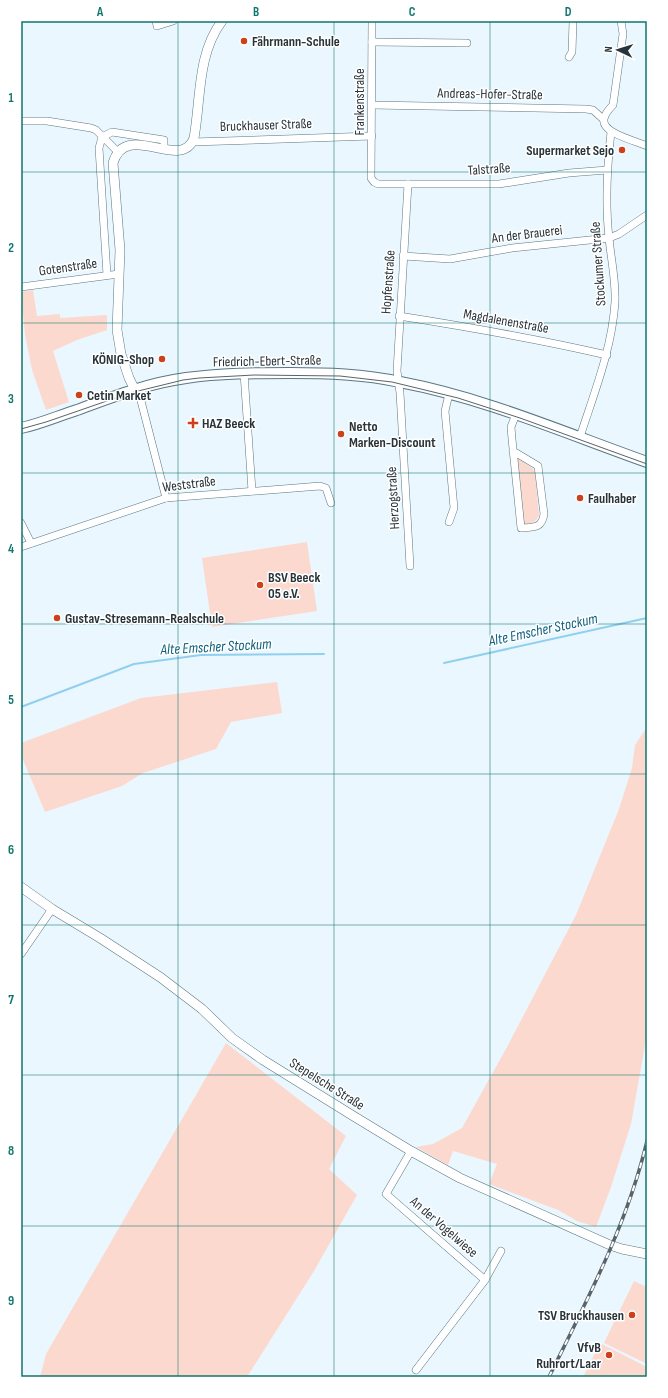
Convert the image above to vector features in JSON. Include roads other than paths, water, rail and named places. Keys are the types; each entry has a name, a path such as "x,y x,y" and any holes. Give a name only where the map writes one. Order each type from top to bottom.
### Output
{"main road":[{"name":"Friedrich-Ebert-Straße","path":"21,428 135,390 186,378 244,373 342,374 398,381 449,394 516,414 647,462"}],"street":[{"path":"156,23 173,21"},
{"name":"Frankenstraße","path":"372,21 371,178 374,182"},
{"path":"569,57 572,52 573,21"},
{"path":"621,21 623,34 613,105 606,113 604,119 605,126 611,132 647,146"},
{"path":"193,142 204,63 209,46 220,22"},
{"path":"372,42 467,43"},
{"name":"Andreas-Hofer-Straße","path":"372,105 586,109 593,110 604,119"},
{"path":"21,121 47,121 91,128 102,136 118,152 113,163 120,250 116,321 118,342 127,372 135,390 140,397 166,498"},
{"path":"102,136 112,132 164,140 164,149"},
{"name":"Stockumer Straße","path":"580,437 607,355 615,301 607,211 607,170 611,132"},
{"path":"102,136 99,148 107,275"},
{"name":"Bruckhauser Straße","path":"118,152 129,145 175,151 189,147 193,142 372,136"},
{"name":"Talstraße","path":"374,182 378,184 499,184 569,173 607,170"},
{"name":"Hopfenstraße","path":"398,381 399,316 408,184"},
{"name":"An der Brauerei","path":"403,256 450,259 512,248 609,238 619,234 647,215"},
{"name":"Gotenstraße","path":"21,287 119,274"},
{"name":"Magdalenenstraße","path":"399,316 484,329 553,342 607,355"},
{"path":"244,373 252,491"},
{"name":"Herzogstraße","path":"398,381 400,393 410,566"},
{"path":"449,394 446,410 454,508 449,522"},
{"path":"513,451 538,466 544,514 543,520 535,527 521,528 510,427 516,414"},
{"name":"Weststraße","path":"21,547 166,498 320,486 326,488 331,503"},
{"path":"21,523 31,543"},
{"name":"Stepelsche Straße","path":"21,887 52,909 160,977 202,1009 232,1038 263,1060 411,1151 460,1178 610,1245 647,1254"},
{"path":"21,954 52,909"},
{"name":"An der Vogelwiese","path":"411,1151 386,1194 485,1280"},
{"name":"An der Vogelwiese","path":"416,1370 485,1280 501,1251"}],"waterway":[{"name":"Alte Emscher Stockum","path":"444,663 647,618"},
{"name":"Alte Emscher Stockum","path":"21,707 134,664 201,655 324,654"}],"tram line":[{"path":"21,429 130,393 183,380 254,375 340,376 392,382 458,398 520,418 647,464"}],"railway":[{"path":"549,1377 605,1262 629,1202 647,1141"}],"place":[{"name":"Fährmann-Schule","path":"244,41"},
{"name":"Supermarket Sejo","path":"622,150"},
{"name":"KÖNIG-Shop","path":"162,359"},
{"name":"Cetin Market","path":"79,395"},
{"name":"HAZ Beeck","path":"193,423"},
{"name":"Netto Marken-Discount","path":"341,434"},
{"name":"Faulhaber","path":"580,498"},
{"name":"BSV Beeck 05 e.V.","path":"260,585"},
{"name":"Gustav-Stresemann-Realschule","path":"57,618"},
{"name":"TSV Bruckhausen","path":"632,1315"},
{"name":"VfvB Ruhrort/Laar","path":"609,1355"}]}
